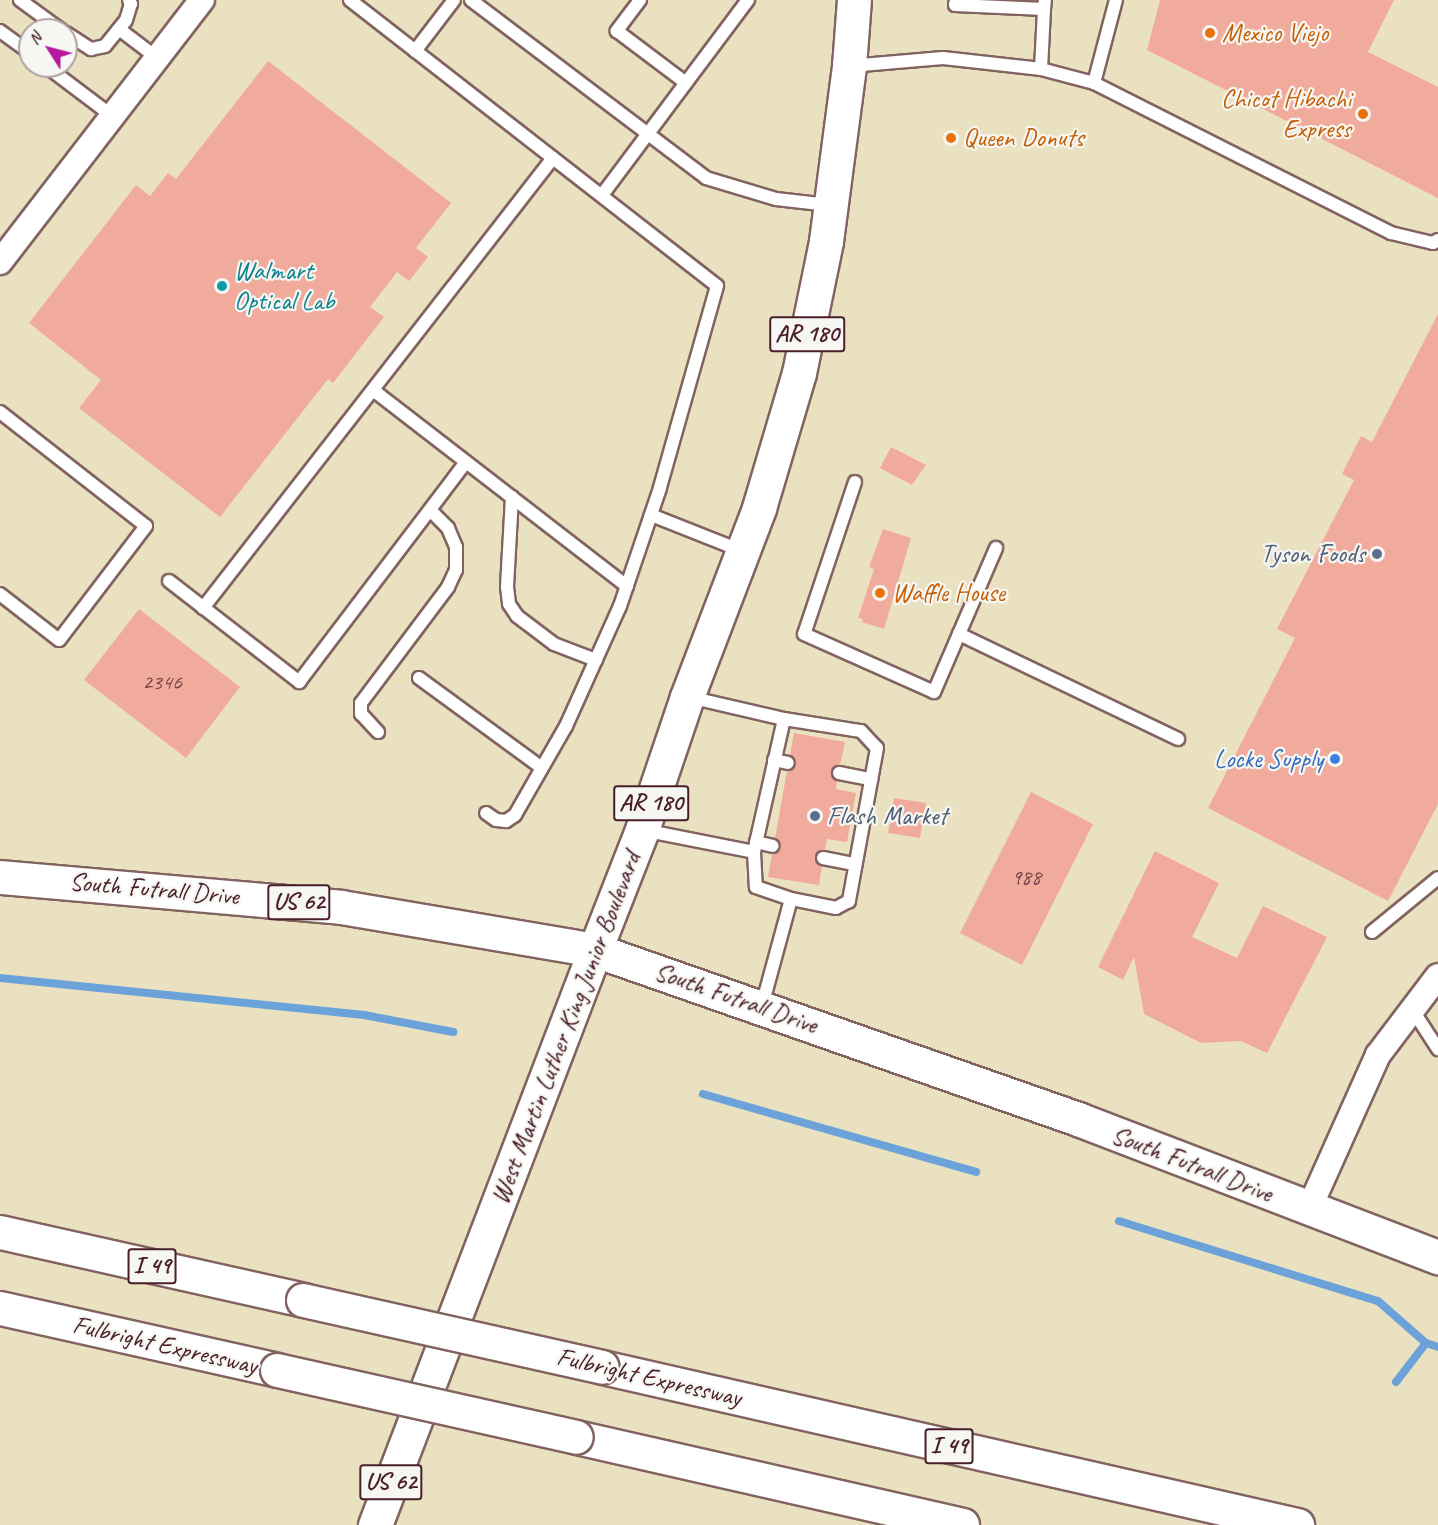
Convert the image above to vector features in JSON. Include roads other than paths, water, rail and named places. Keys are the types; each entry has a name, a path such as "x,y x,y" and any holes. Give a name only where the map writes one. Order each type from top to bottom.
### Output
{"main road":[{"name":"West Martin Luther King Junior Boulevard","path":"375,1525 642,830 687,697 759,508 799,373 831,206 849,66 854,0"},
{"name":"South Futrall Drive","path":"0,877 341,907 595,950 761,1010 859,1040 1078,1119 1438,1257"},
{"name":"Fulbright Expressway","path":"0,1232 1297,1525"},
{"name":"Fulbright Expressway","path":"0,1308 962,1525"}],"street":[{"path":"0,262 202,0"},
{"path":"1309,1209 1378,1055 1438,976"}],"lane":[{"path":"20,0 43,18"},
{"path":"78,41 91,49 105,46 126,20 131,4 129,0"},
{"path":"350,0 717,286 693,378 651,515 627,586 596,660 516,815 506,821 496,820 486,813"},
{"path":"415,51 454,0"},
{"path":"471,0 706,178 776,199 831,206"},
{"path":"640,0 617,31 687,83"},
{"path":"956,0 956,4 1044,4 1041,69"},
{"path":"1094,83 1116,0"},
{"path":"602,195 687,83 716,34 744,2"},
{"path":"119,29 157,58"},
{"path":"0,31 18,45"},
{"path":"849,66 943,58 1041,69 1094,83 1391,233 1433,243 1438,240"},
{"path":"62,78 112,116"},
{"path":"203,608 554,158"},
{"path":"373,390 627,586"},
{"path":"0,412 146,526 59,640 0,594"},
{"path":"170,581 299,682 466,462"},
{"path":"855,482 804,634 934,692 996,548"},
{"path":"512,497 507,587 509,604 517,616 554,644 596,660"},
{"path":"378,732 361,714 361,703 448,587 456,570 456,548 448,528 430,510"},
{"path":"651,515 742,551"},
{"path":"959,634 1178,739"},
{"path":"419,678 542,768"},
{"path":"687,697 784,719 861,731 877,748 849,901 836,908 791,899 756,887 755,847 784,719"},
{"path":"774,760 788,763"},
{"path":"839,773 871,779"},
{"path":"642,830 755,847 773,846"},
{"path":"823,858 855,864"},
{"path":"1372,932 1438,878"},
{"path":"761,1010 791,899"},
{"path":"1412,1010 1438,1049"}],"waterway":[{"path":"0,978 364,1015 453,1032"},
{"path":"703,1094 976,1172"},
{"path":"1119,1221 1378,1301 1426,1343 1438,1347"},
{"path":"1396,1382 1426,1343"}],"place":[{"name":"Mexico Viejo","path":"1210,33"},
{"name":"Chicot Hibachi Express","path":"1363,114"},
{"name":"Queen Donuts","path":"951,138"},
{"name":"Walmart Optical Lab","path":"222,286"},
{"name":"Tyson Foods","path":"1377,554"},
{"name":"Waffle House","path":"880,593"},
{"name":"Locke Supply","path":"1335,759"},
{"name":"Flash Market","path":"815,816"}]}
